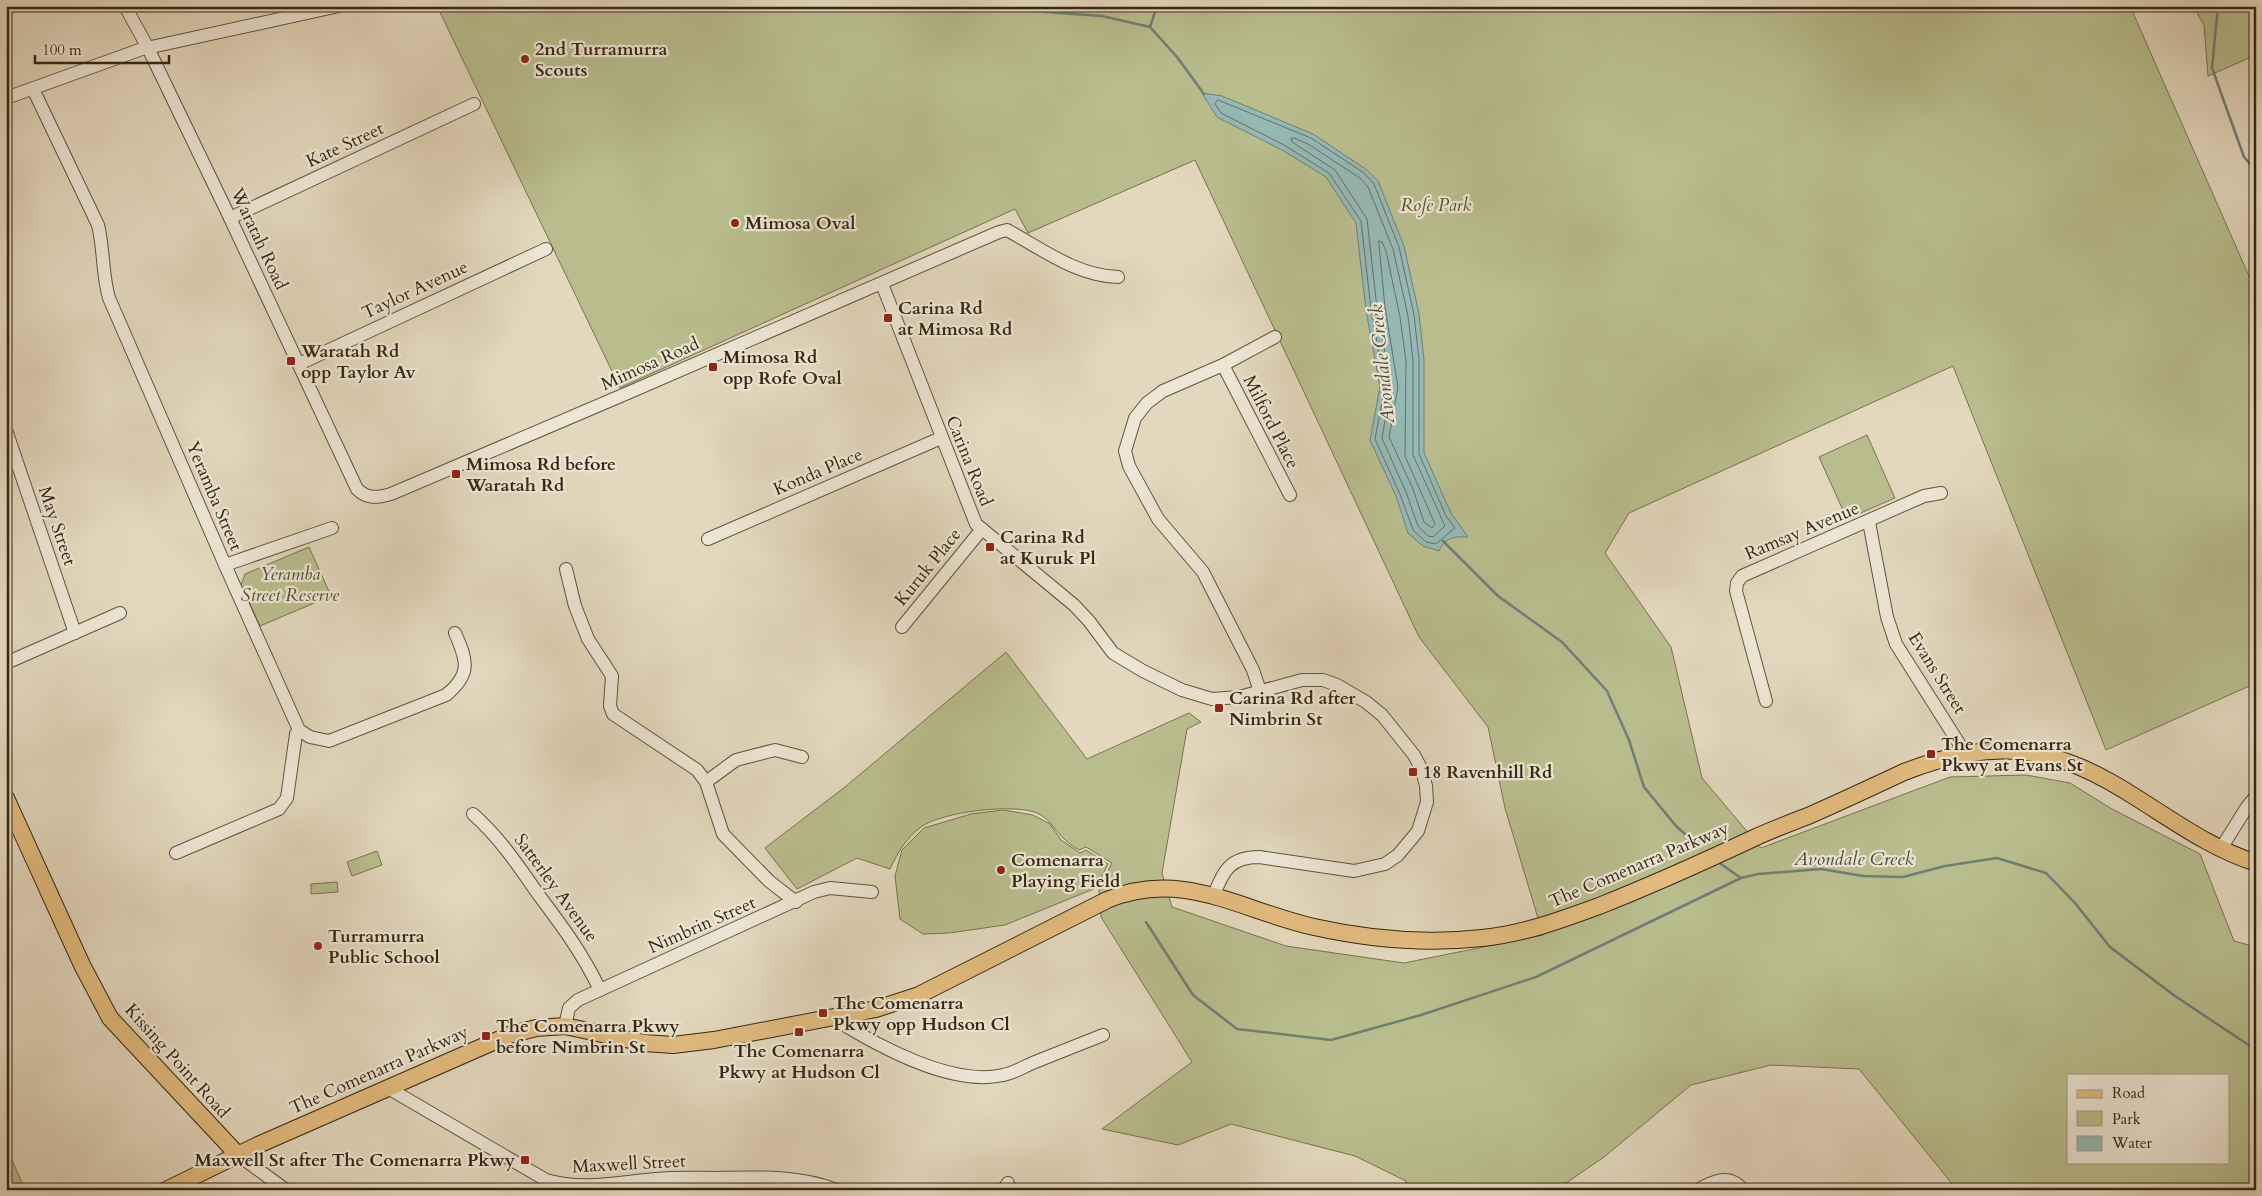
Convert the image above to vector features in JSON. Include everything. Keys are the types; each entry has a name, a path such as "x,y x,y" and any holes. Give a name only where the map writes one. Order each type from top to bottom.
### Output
{"main road":[{"name":"The Comenarra Parkway","path":"166,1190 238,1155 509,1035 536,1028 565,1026 644,1043 673,1045 714,1040 876,1009 919,995 1094,906 1128,892 1146,889 1173,887 1214,895 1312,926 1374,937 1447,940 1482,938 1517,932 1571,916 1634,892 1904,772 1946,757 1965,753 2019,750 2067,760 2110,781 2220,850 2256,863"},
{"name":"Kissing Point Road","path":"6,798 86,973 110,1018 238,1155"}],"street":[{"name":"Waratah Road","path":"125,6 148,48 230,218 357,489"},
{"path":"6,98 148,48 339,6"},
{"name":"Yeramba Street","path":"33,89 98,225 102,240 105,284 109,298 299,730"},
{"name":"Kate Street","path":"230,218 474,104"},
{"name":"Mimosa Road","path":"357,489 368,497 382,497 391,494 999,232 1007,230 1085,272 1101,277 1118,277"},
{"name":"Taylor Avenue","path":"299,364 546,249"},
{"name":"Carina Road","path":"882,284 971,514 982,530 1074,605 1089,621 1113,653 1143,671 1198,696 1228,699 1311,679 1337,685 1366,702 1396,731 1414,755 1422,770 1427,802 1418,832 1410,844 1398,855 1385,864 1354,871 1249,857 1233,863 1226,869 1221,876 1214,895"},
{"path":"1260,690 1253,670 1203,572 1158,520 1129,466 1125,450 1135,418 1147,403 1163,391 1223,365 1275,337"},
{"name":"Milford Place","path":"1223,365 1290,495"},
{"name":"May Street","path":"6,430 74,632"},
{"name":"Konda Place","path":"708,539 941,438"},
{"name":"Ramsay Avenue","path":"1766,701 1736,591 1737,583 1742,576 1869,522 1924,496 1941,493"},
{"name":"Evans Street","path":"1869,522 1887,617 1896,644 1965,753"},
{"path":"225,565 332,528"},
{"name":"Kuruk Place","path":"902,627 982,530"},
{"path":"566,569 575,606 588,639 612,676 610,706 614,714 697,770 706,782 723,834 769,881 796,902"},
{"path":"6,662 120,613"},
{"path":"176,854 279,809 284,804 288,798 296,734 299,730 310,737 329,741 446,695 457,686 463,676 466,664 464,653 455,633"},
{"path":"706,782 736,760 765,752 775,750 802,757"},
{"path":"2220,850 2256,796"},
{"name":"Satterley Avenue","path":"473,814 494,832 541,897 584,957 600,990"},
{"name":"Nimbrin Street","path":"565,1026 566,1013 572,1004 796,902 814,892 830,888 872,892"},
{"path":"833,1018 858,1034 928,1066 963,1076 984,1078 1005,1075 1102,1035"},
{"name":"Maxwell Street","path":"388,1088 546,1180 572,1186 633,1185 659,1179 771,1177 801,1180 838,1190"},
{"name":"Kissing Point Road","path":"238,1155 286,1190"},
{"path":"1698,1190 1714,1181 1724,1179 1734,1182 1743,1190"}],"green space":[{"name":"Rofe Park","path":"437,6 2130,6 2256,292 2256,683 2106,750 1953,366 1629,513 1605,553 1671,647 1702,778 1761,848 1950,777 2026,775 2070,783 2112,809 2200,854 2234,941 2256,947 2256,1190 1957,1190 1859,1069 1771,1065 1691,1085 1604,1157 1556,1190 1408,1190 1406,1181 1355,1156 1231,1124 1178,1145 1102,1129 1192,1062 1101,917 1099,890 1112,863 1086,847 1079,850 1073,846 1041,815 1026,810 995,809 944,817 916,831 903,846 890,869 857,858 797,889 765,848 845,787 1006,652 1087,759 1189,713 1201,722 1187,729 1162,873 1172,907 1286,946 1404,963 1543,935 1505,808 1488,727 1419,637 1195,160 1028,233 1015,209 620,388"},
{"path":"2193,6 2256,6 2256,55 2208,76 2204,25"},
{"path":"1867,435 1895,498 1847,519 1819,457"},
{"name":"Yeramba Street Reserve","path":"309,547 331,596 260,626 241,585 245,574"},
{"name":"Comenarra Playing Field","path":"1003,810 1033,815 1050,824 1061,840 1080,853 1086,850 1108,864 1096,888 1005,925 949,933 923,934 900,919 895,876 902,850 924,828 971,814"},
{"path":"377,851 382,865 352,876 347,862"},
{"path":"337,882 338,892 311,894 311,884"},
{"path":"6,1146 25,1190 6,1190"}],"water":[{"path":"1202,93 1222,96 1313,134 1367,170 1378,181 1404,246 1419,314 1424,360 1424,453 1451,513 1468,537 1450,539 1444,543 1439,551 1423,546 1408,533 1396,496 1370,440 1380,387 1366,310 1356,223 1326,177 1282,150 1217,117"}],"waterway":[{"name":"Avondale Creek","path":"1015,6 1031,11 1102,16 1150,27 1177,57 1204,94"},
{"path":"1150,27 1157,6"},
{"path":"2218,6 2212,68 2244,157 2256,171"},
{"name":"Avondale Creek","path":"1443,541 1498,596 1562,642 1607,691 1629,740 1644,787 1676,826 1693,841"},
{"name":"Avondale Creek","path":"1718,862 1741,878 1758,874 1821,869 1863,876 1903,877 1945,866 1997,858 2046,873 2075,903 2110,947 2175,996 2256,1050"},
{"path":"1146,922 1193,995 1237,1029 1331,1040 1421,1015 1536,977 1741,878"}],"place":[{"name":"2nd Turramurra Scouts","path":"525,59"},
{"name":"Mimosa Oval","path":"735,223"},
{"name":"Carina Rd at Mimosa Rd","path":"888,318"},
{"name":"Waratah Rd opp Taylor Av","path":"291,361"},
{"name":"Mimosa Rd opp Rofe Oval","path":"713,367"},
{"name":"Mimosa Rd before Waratah Rd","path":"456,474"},
{"name":"Carina Rd at Kuruk Pl","path":"990,547"},
{"name":"Carina Rd after Nimbrin St","path":"1219,708"},
{"name":"The Comenarra Pkwy at Evans St","path":"1931,754"},
{"name":"18 Ravenhill Rd","path":"1413,772"},
{"name":"Comenarra Playing Field","path":"1001,870"},
{"name":"Turramurra Public School","path":"318,946"},
{"name":"The Comenarra Pkwy opp Hudson Cl","path":"823,1013"},
{"name":"The Comenarra Pkwy at Hudson Cl","path":"799,1032"},
{"name":"The Comenarra Pkwy before Nimbrin St","path":"486,1036"},
{"name":"Maxwell St after The Comenarra Pkwy","path":"525,1160"}]}
